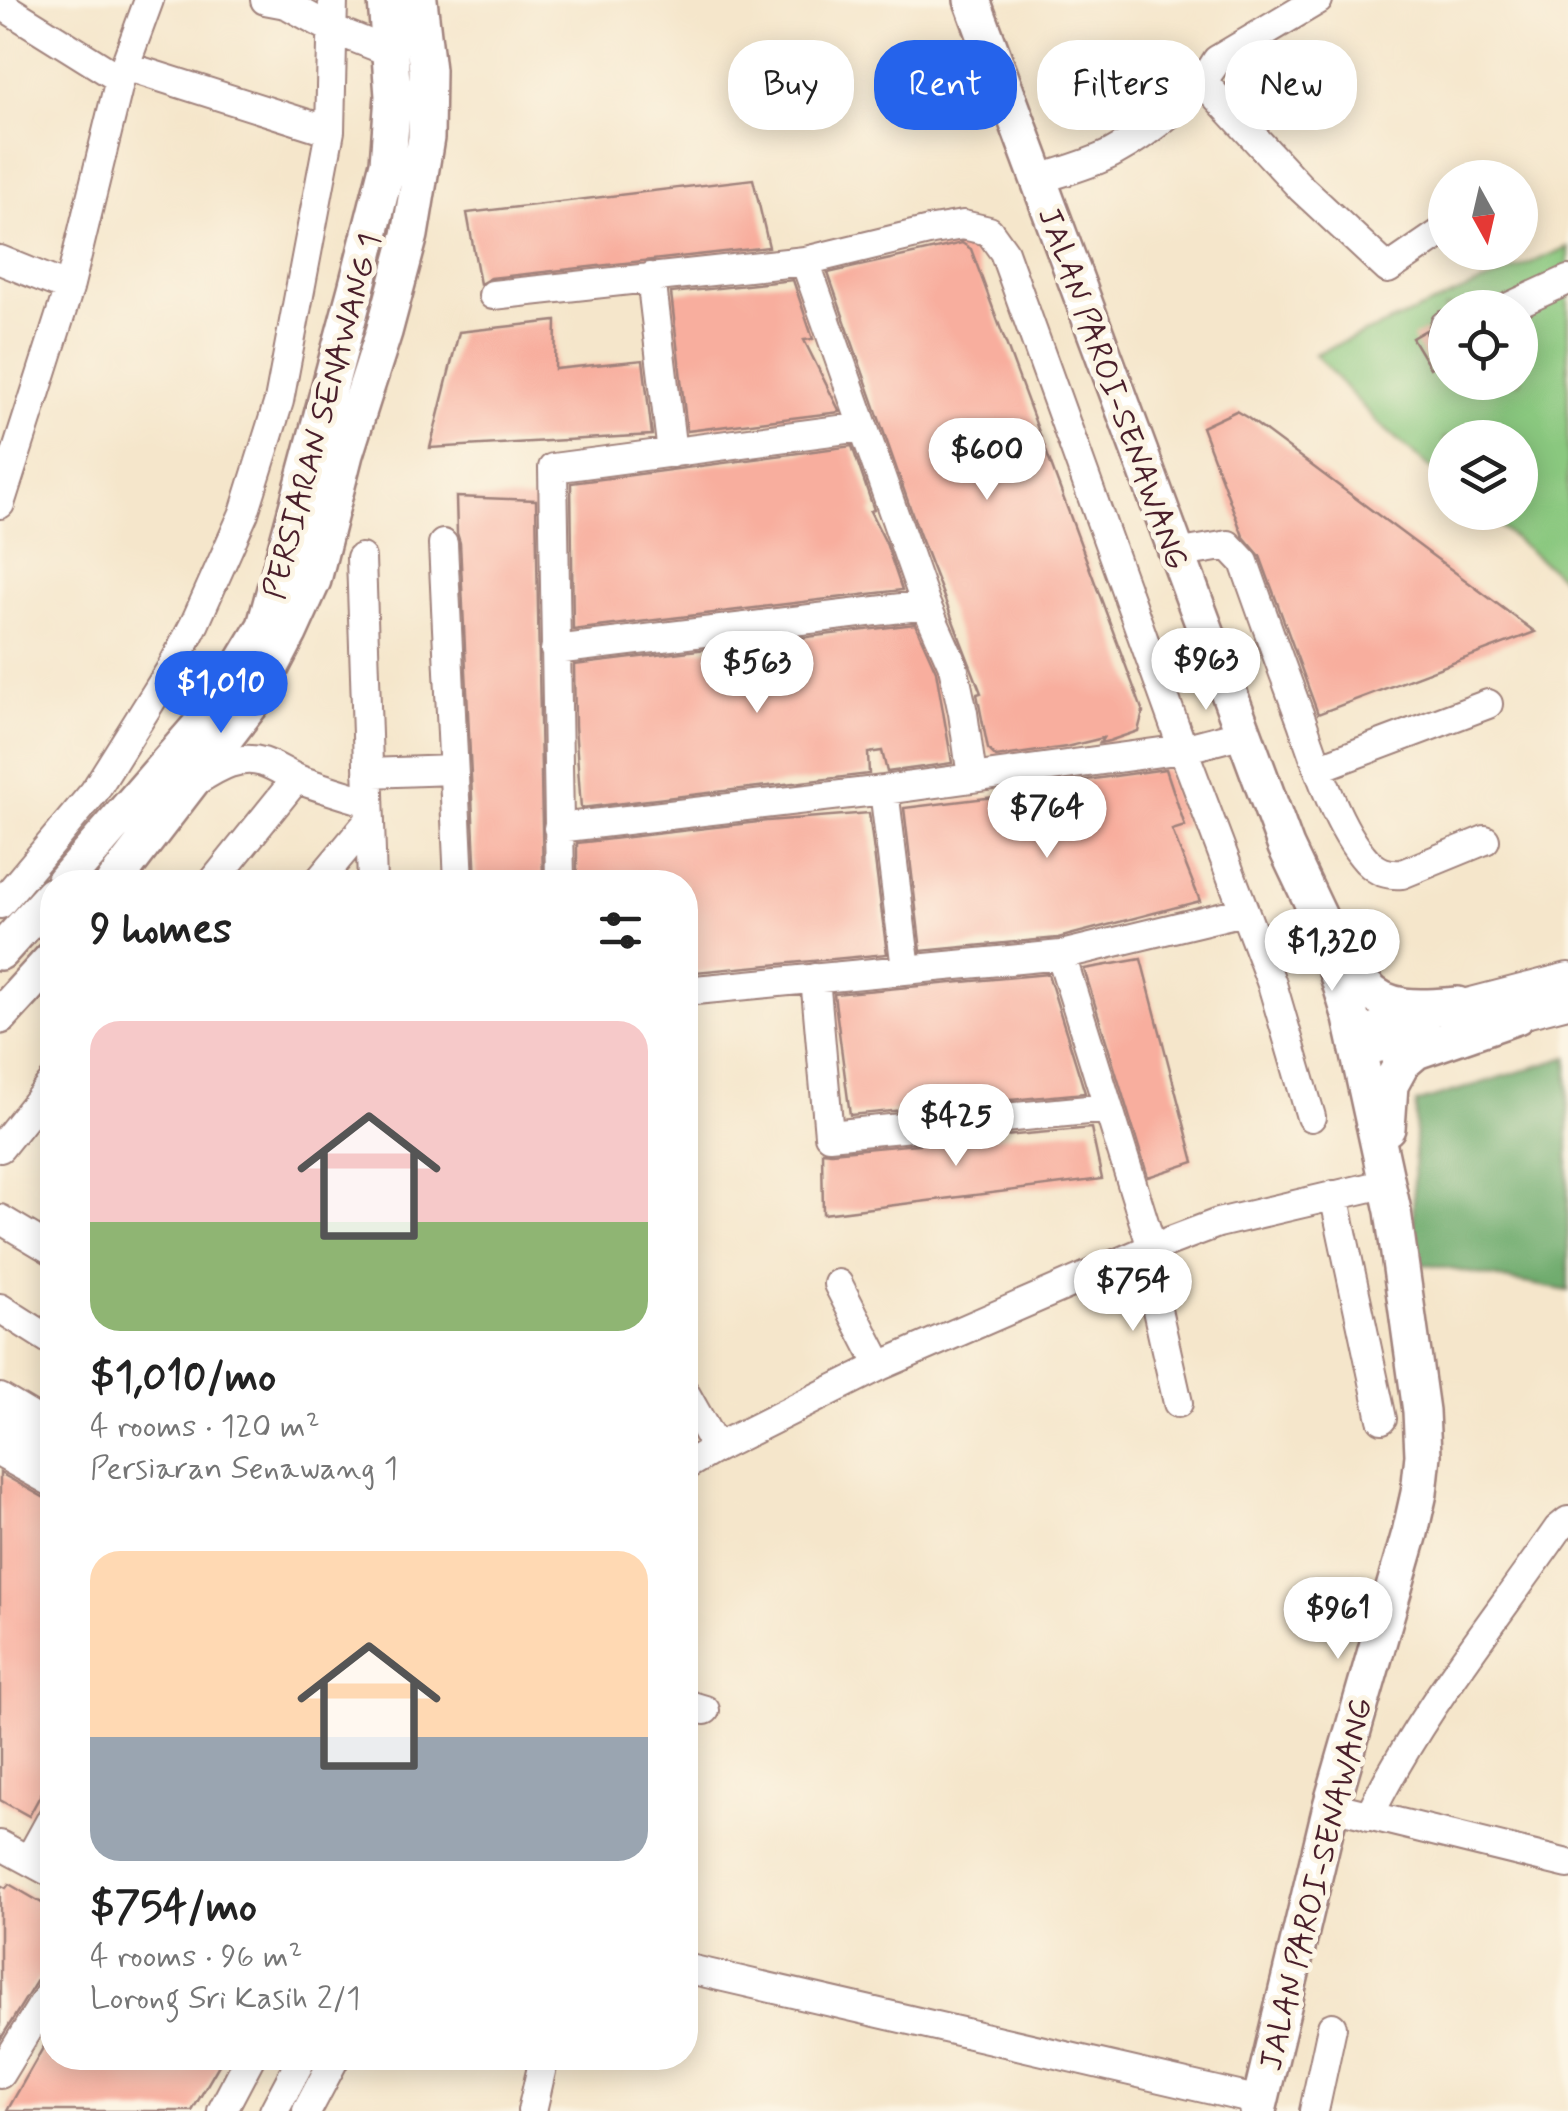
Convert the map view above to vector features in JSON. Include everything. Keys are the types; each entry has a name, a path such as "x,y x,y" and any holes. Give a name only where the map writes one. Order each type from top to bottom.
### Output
{"main road":[{"name":"PERSIARAN SENAWANG 1","path":"74,870 204,721 265,626 388,163 393,96 386,0"},
{"name":"PERSIARAN SENAWANG 1","path":"123,870 254,700 313,580 345,454 410,235 426,138 427,70 418,0"},
{"name":"JALAN PAROI-SENAWANG","path":"972,0 1286,847 1322,923 1357,1042 1390,1197 1421,1411 1423,1455 1410,1533 1331,1806 1259,2106"},
{"path":"1286,847 1318,886 1363,984 1371,992 1395,1004 1458,1005"},
{"path":"0,952 40,908"},
{"path":"0,1016 40,972"},
{"path":"1390,1197 1387,1116 1390,1085 1402,1063 1416,1051 1517,1016"}],"street":[{"path":"0,504 69,288 122,72 149,0"},
{"path":"265,0 286,4 332,29 390,52"},
{"path":"0,904 94,792 171,668 244,513 279,400 330,131 333,0"},
{"path":"1205,77 1217,60 1318,0"},
{"path":"0,4 122,72 330,131"},
{"path":"1205,84 1301,188 1388,269 1428,242"},
{"path":"1037,180 1111,154 1147,130"},
{"path":"493,295 805,261 962,225 990,231 1004,252 1272,984 1312,1117"},
{"path":"0,260 69,288"},
{"path":"805,261 926,605 953,666 972,778"},
{"path":"651,277 672,453"},
{"path":"1538,294 1568,280"},
{"path":"560,870 553,468 862,427"},
{"path":"444,544 458,870"},
{"path":"1176,554 1228,545 1244,562 1318,768 1358,849 1378,870 1389,875 1402,874 1484,840"},
{"path":"362,558 371,870"},
{"path":"556,650 926,605"},
{"path":"254,700 252,730 265,763"},
{"path":"1318,768 1488,704"},
{"path":"558,828 884,790 1183,749 1244,733"},
{"path":"191,784 218,767 250,760 265,763 368,812"},
{"path":"368,773 453,770"},
{"path":"223,870 296,778"},
{"path":"884,790 906,969"},
{"path":"327,870 368,812"},
{"path":"698,990 1061,955 1244,911"},
{"path":"1061,955 1148,1250 1178,1403"},
{"path":"1357,1042 1458,1005 1568,976"},
{"path":"815,978 828,1135 1108,1108"},
{"path":"1357,1042 1517,1016 1568,1003"},
{"path":"0,1148 40,1098"},
{"path":"698,1458 880,1366 1218,1223 1334,1195 1390,1197"},
{"path":"1334,1195 1382,1419"},
{"path":"0,1218 40,1243"},
{"path":"838,1284 880,1366"},
{"path":"0,1308 40,1333"},
{"path":"0,1398 40,1422"},
{"path":"698,1416 716,1448"},
{"path":"0,1428 40,1450"},
{"path":"0,1453 40,1475"},
{"path":"1369,1816 1445,1687 1558,1528 1568,1521"},
{"path":"1331,1806 1568,1864"},
{"path":"0,1845 40,1865"},
{"path":"698,1971 1206,2100 1259,2106"},
{"path":"0,2074 40,2009"},
{"path":"1314,2111 1332,2027"},
{"path":"222,2111 244,2070"},
{"path":"274,2111 296,2070"},
{"path":"307,2111 329,2070"},
{"path":"532,2111 541,2070"}],"green space":[{"path":"1568,247 1568,583 1504,530 1538,530 1538,420 1428,420 1428,466 1379,424 1315,354 1428,306 1428,400 1538,400 1538,290 1466,290 1514,270 1538,270 1538,260"},
{"path":"1568,1057 1568,1291 1412,1262 1416,1103"}],"building":[{"path":"753,179 769,247 491,278 480,284 467,213"},
{"path":"962,243 971,249 1143,712 1138,731 1109,741 1100,743 1103,738 996,757 988,749 977,694 981,693 919,533 828,273"},
{"path":"793,280 813,339 804,340 840,412 687,431 671,293"},
{"path":"556,321 555,369 643,360 652,435 430,448 459,332"},
{"path":"1426,330 1428,365 1412,338"},
{"path":"1236,411 1535,632 1318,714 1260,556 1243,536 1202,427"},
{"path":"852,446 874,510 870,511 902,590 573,630 571,483"},
{"path":"456,497 536,500 543,870 475,870"},
{"path":"915,624 936,671 952,763 887,772 882,751 868,753 869,774 581,808 574,665"},
{"path":"1166,769 1185,826 1172,830 1200,901 1058,938 921,951 904,808 1019,794"},
{"path":"869,813 887,954 698,972 698,870 577,870 577,843"},
{"path":"1141,959 1194,1162 1148,1177 1084,969"},
{"path":"1048,974 1085,1093 850,1115 834,994"},
{"path":"1091,1128 1102,1179 823,1214 822,1151"},
{"path":"0,1473 40,1495 40,1796 29,1816 0,1800"},
{"path":"9,1884 40,1902 40,1978 0,2040 0,1885 6,1888"},
{"path":"40,2053 40,2070 216,2070 192,2111 7,2111"}]}
